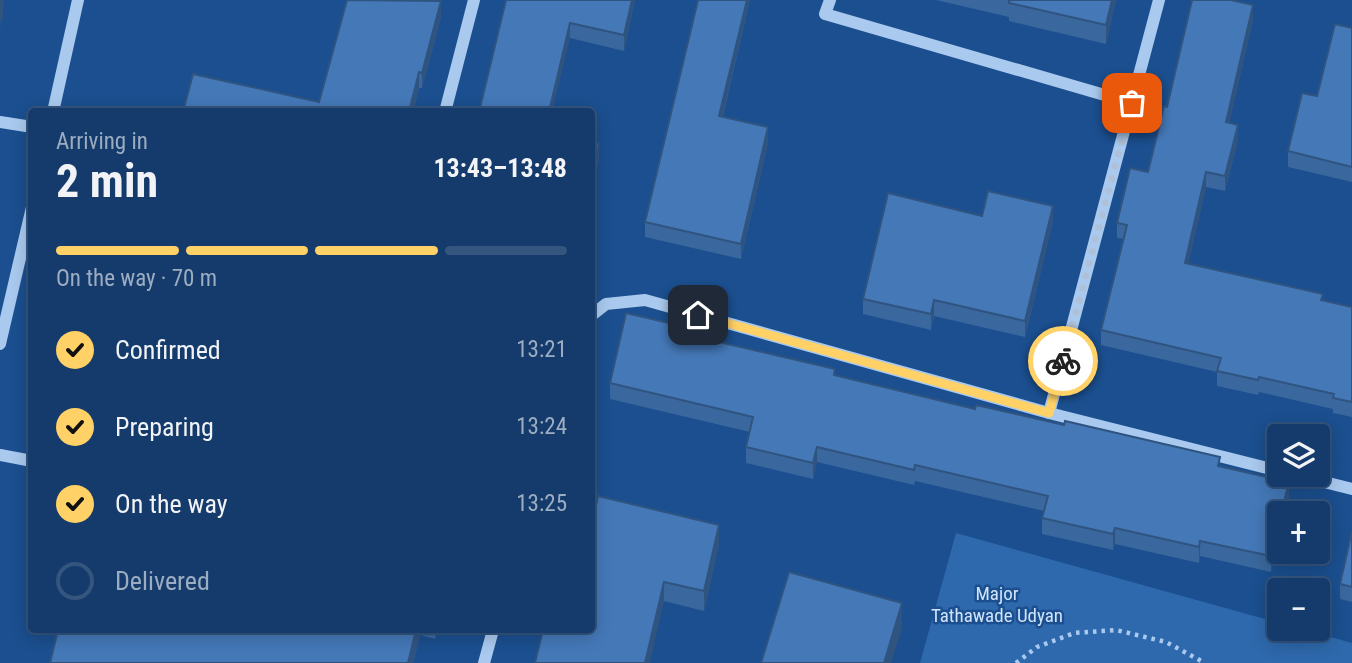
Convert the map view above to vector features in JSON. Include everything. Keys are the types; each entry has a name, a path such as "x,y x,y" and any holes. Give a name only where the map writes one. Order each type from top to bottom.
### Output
{"street":[{"path":"54,108 78,0"},
{"path":"446,108 474,0"},
{"path":"830,0 825,14 1132,103"},
{"path":"1049,413 1159,0"},
{"path":"0,122 28,126"},
{"path":"0,344 28,238"},
{"path":"595,313 606,304 645,300 1049,413 1267,468"},
{"path":"0,455 28,460"},
{"path":"1330,484 1352,489"},
{"path":"484,663 492,633"}],"path":[{"path":"1016,663 1037,647 1074,633 1116,630 1166,642 1205,663"}],"green space":[{"name":"Major Tathawade Udyan","path":"956,533 1267,620 1267,641 1330,641 1330,637 1352,643 1352,663 920,663"}],"building":[{"path":"2,0 1,21 0,21"},
{"path":"347,0 441,1 410,108 184,108 193,74 319,102"},
{"path":"506,0 632,0 624,35 570,23 550,108 480,108"},
{"path":"698,0 747,0 719,116 768,127 741,244 645,222"},
{"path":"1009,0 1112,0 1106,25 1009,3"},
{"path":"1192,0 1231,0 1253,5 1226,122 1238,125 1225,176 1206,172 1185,263 1323,294 1321,300 1352,307 1352,402 1333,398 1334,394 1259,377 1258,380 1217,371 1221,358 1101,330 1127,225 1117,223 1130,168 1148,172 1164,106 1167,107"},
{"path":"1335,24 1352,28 1352,167 1288,151 1302,93 1317,96"},
{"path":"595,143 599,144 595,164"},
{"path":"988,191 1053,206 1025,321 934,300 931,314 863,299 888,193 982,216"},
{"path":"626,313 669,323 671,315 723,327 719,342 835,369 834,375 975,409 976,405 1064,425 1065,421 1220,457 1218,466 1267,477 1267,487 1288,487 1284,501 1267,501 1267,555 1200,541 1199,547 1115,528 1113,534 1042,518 1048,496 915,465 914,470 817,447 813,463 746,447 753,417 610,383"},
{"path":"598,496 719,525 704,591 664,582 645,663 535,663 542,633 595,633 595,510"},
{"path":"1352,531 1352,587 1340,584"},
{"path":"789,572 902,603 884,663 761,663"},
{"path":"57,633 415,633 408,663 50,663"}],"way so far":[{"path":"1063,361 1132,103"}],"route":[{"path":"698,315 1049,413 1063,361"}]}
